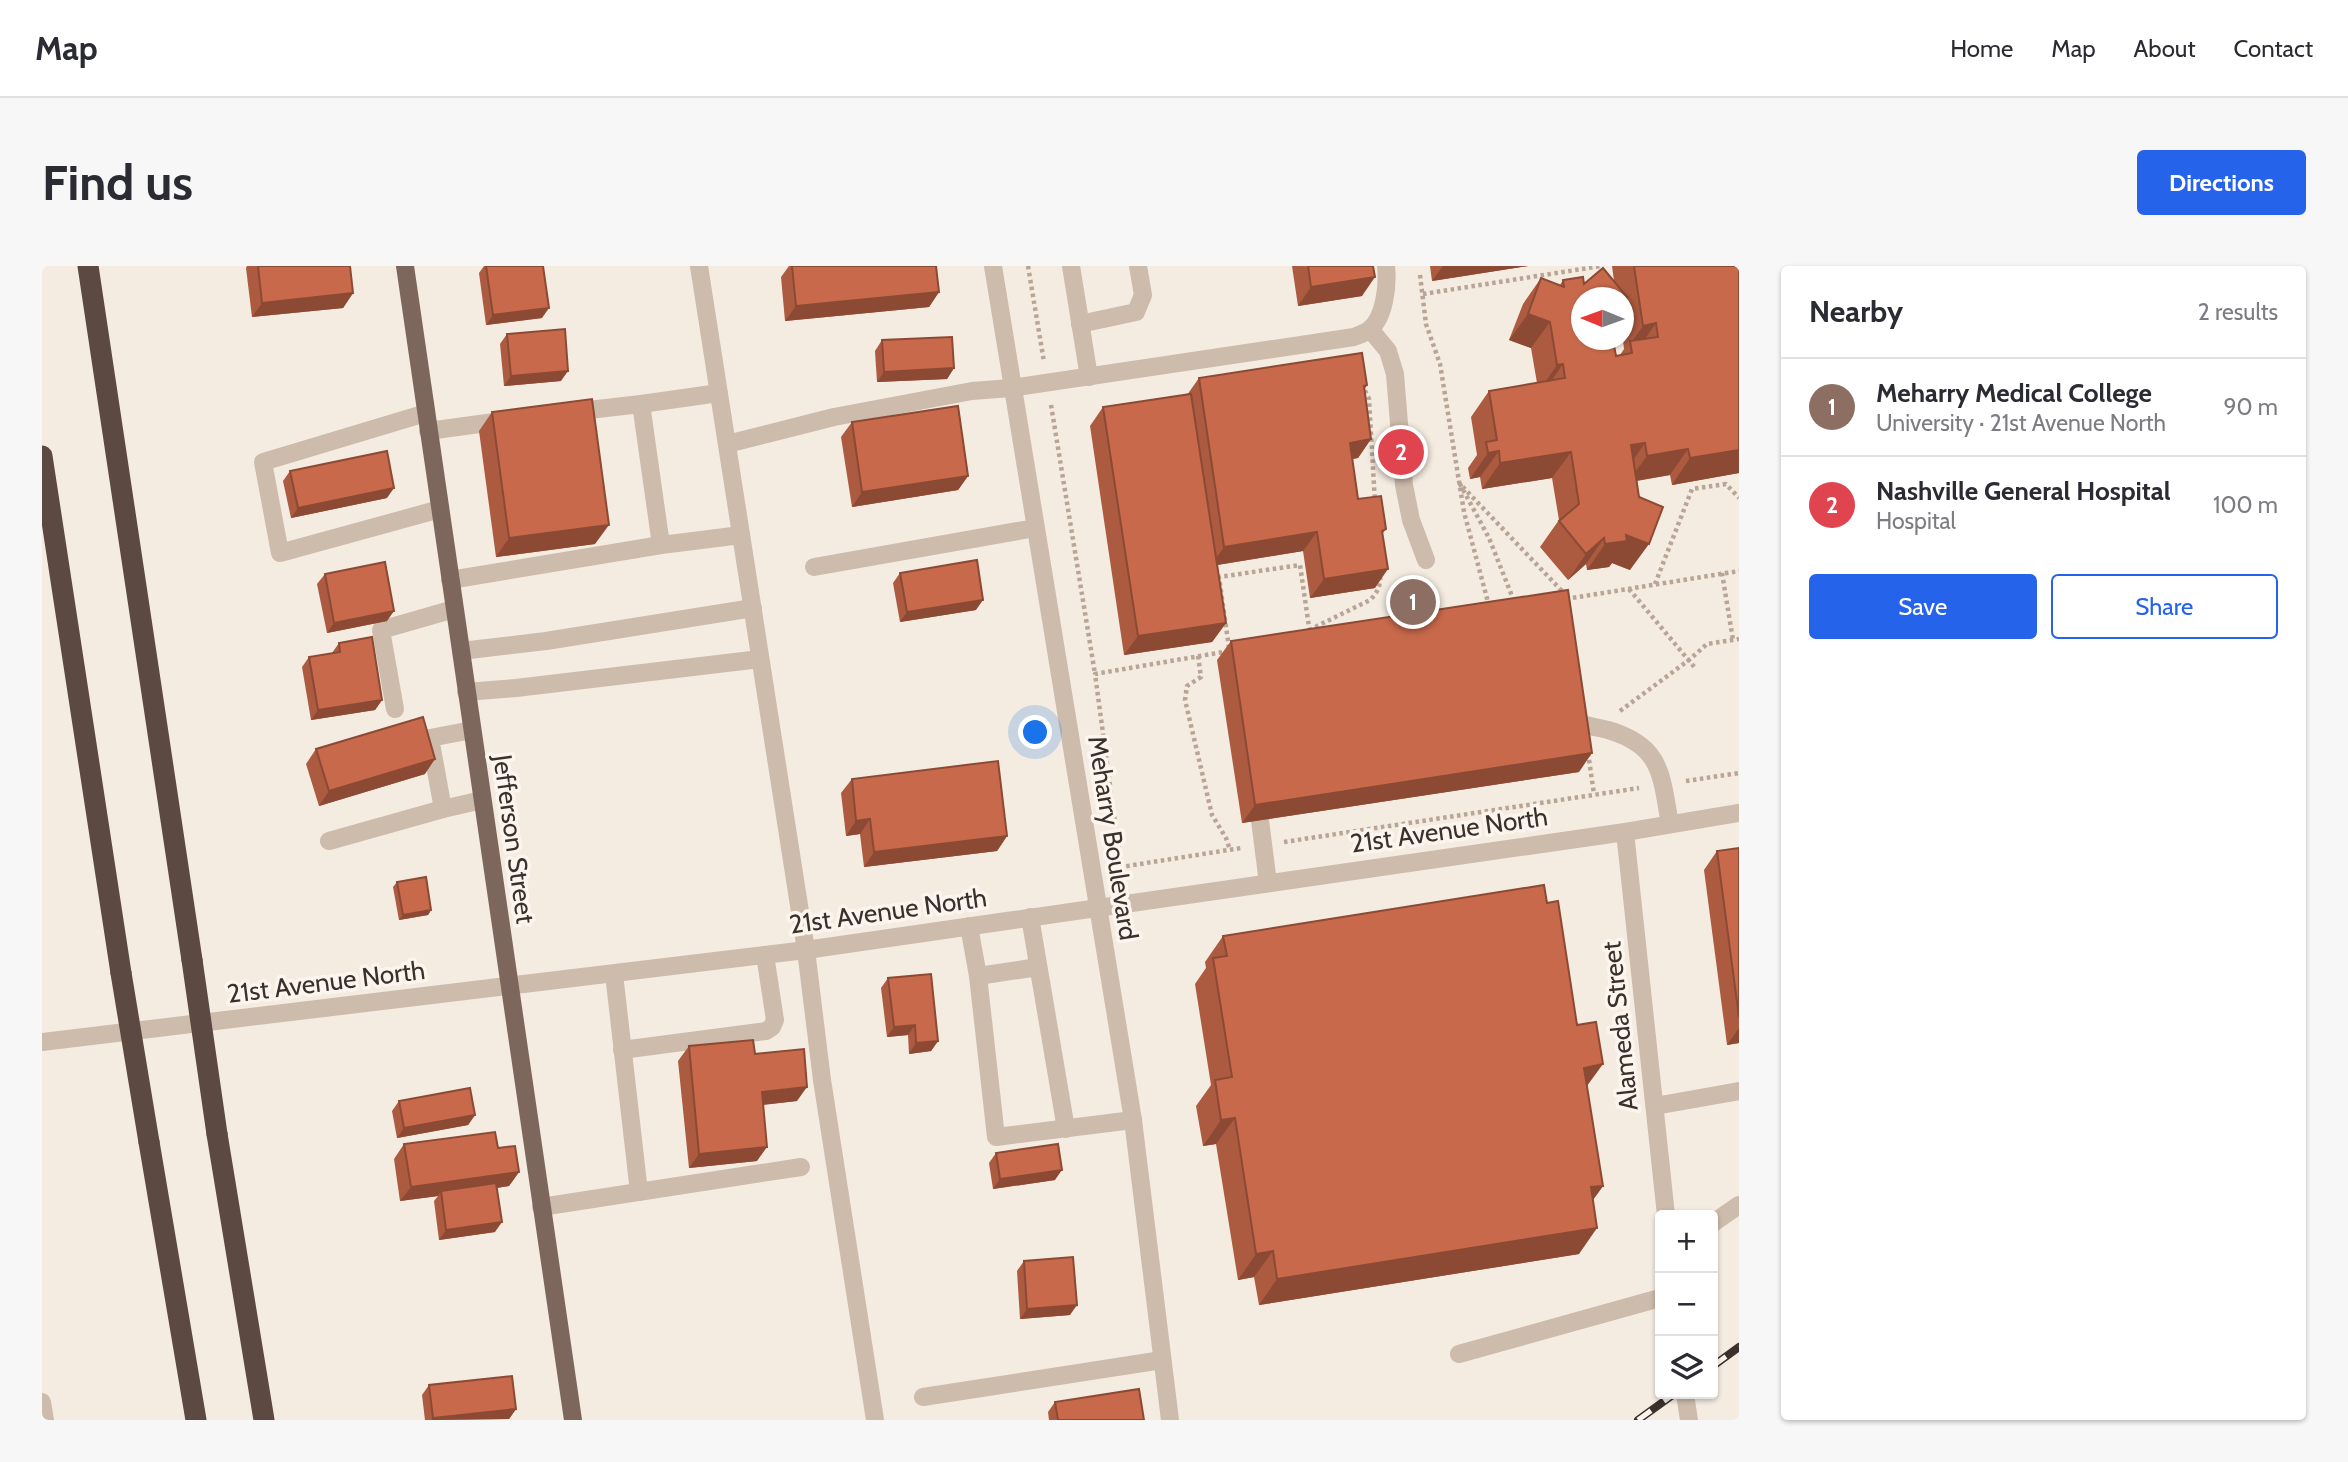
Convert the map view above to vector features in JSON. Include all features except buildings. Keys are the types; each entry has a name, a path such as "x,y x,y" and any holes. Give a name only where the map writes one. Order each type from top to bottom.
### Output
{"highway":[{"path":"88,266 217,1134 264,1420"},
{"path":"42,456 121,973 196,1420"}],"main road":[{"name":"Jefferson Street","path":"405,266 573,1420"}],"street":[{"path":"699,266 806,950 822,1080 875,1420"},
{"name":"Meharry Boulevard","path":"993,266 1133,1120 1170,1420"},
{"path":"1071,266 1089,377"},
{"path":"1080,324 1136,312 1143,295 1138,266"},
{"path":"727,444 834,417 972,391 1012,388 1354,337 1370,329 1379,315 1384,298 1387,266"},
{"path":"1370,329 1388,352 1395,374 1404,485 1411,520 1426,560"},
{"path":"558,414 719,393"},
{"path":"640,404 661,545"},
{"path":"440,509 280,553 262,462 427,421 530,418"},
{"path":"814,567 1035,528"},
{"path":"450,580 661,545 741,535"},
{"path":"461,651 546,641 753,608"},
{"path":"395,709 381,631 454,609"},
{"path":"466,692 760,659"},
{"path":"1549,728 1572,723 1591,726 1619,733 1640,743 1654,758 1663,785 1670,824"},
{"path":"443,809 430,738 472,730"},
{"path":"1254,776 1268,883"},
{"path":"329,841 482,800"},
{"name":"21st Avenue North","path":"42,1042 806,950 1625,832 1739,813"},
{"name":"Alameda Street","path":"1625,832 1665,1210"},
{"path":"1030,917 1066,1129"},
{"path":"969,926 978,976 996,1137 1133,1120"},
{"path":"622,1050 766,1031 772,1027 775,1020 765,955"},
{"path":"978,976 1038,967"},
{"path":"614,974 639,1192"},
{"path":"1654,1106 1739,1091"},
{"path":"541,1207 802,1167"},
{"path":"1718,1220 1739,1205"},
{"path":"1459,1354 1655,1299"},
{"path":"923,1397 1162,1360"},
{"path":"1686,1399 1689,1420"},
{"path":"42,1402 45,1420"}],"path":[{"path":"1028,266 1095,674 1121,867 1739,773"},
{"path":"1423,294 1601,266"},
{"path":"1420,275 1426,324 1440,364 1464,512 1490,611"},
{"path":"1360,380 1369,399 1375,504"},
{"path":"1460,484 1561,590 1567,612"},
{"path":"1460,484 1489,538 1517,607"},
{"path":"1655,584 1692,489 1726,484 1739,498"},
{"path":"1095,674 1230,651 1219,577 1300,565 1310,638"},
{"path":"1309,630 1370,600 1381,582 1380,570"},
{"path":"1565,599 1739,570"},
{"path":"1594,794 1591,726 1689,660 1707,644 1736,639 1722,573"},
{"path":"1629,589 1696,669"},
{"path":"1198,656 1201,677 1187,686 1185,699 1212,815 1230,850"}],"railway":[{"path":"1718,1362 1739,1347"},
{"path":"1638,1420 1667,1399"}],"place":[{"name":"Nashville General Hospital","path":"1401,452"},
{"name":"Meharry Medical College","path":"1413,602"}]}
